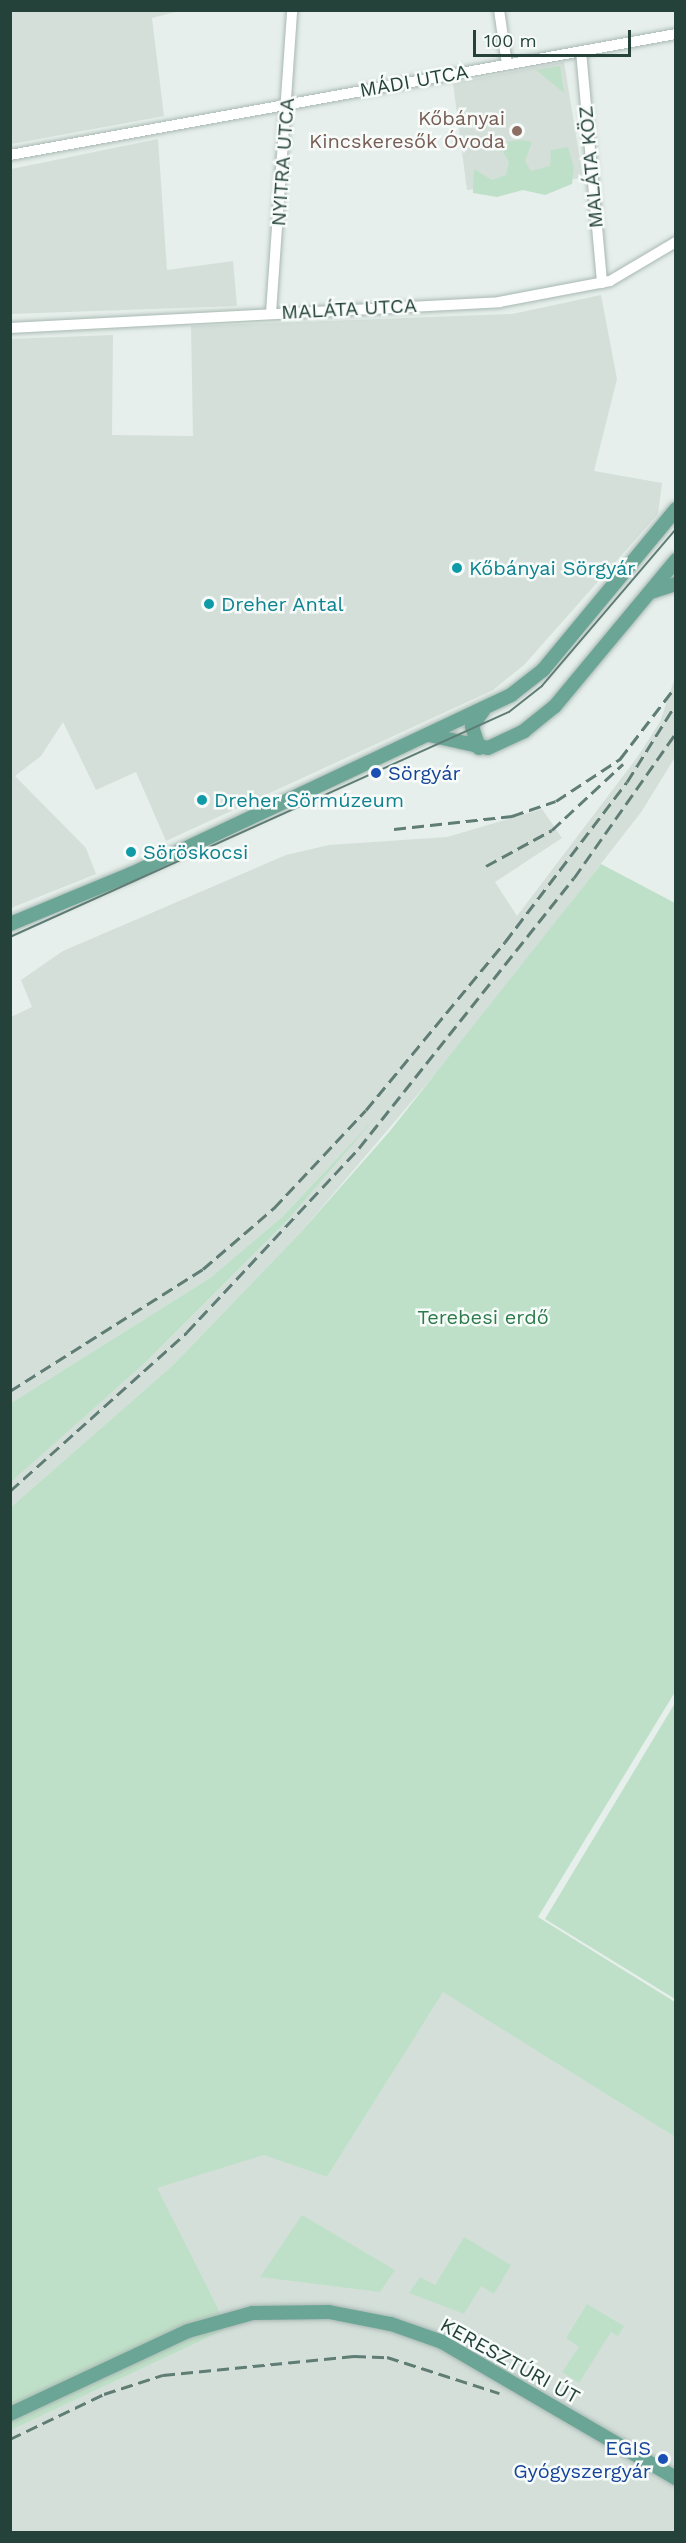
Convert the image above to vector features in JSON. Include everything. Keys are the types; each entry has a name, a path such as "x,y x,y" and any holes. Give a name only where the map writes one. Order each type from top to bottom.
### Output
{"main road":[{"path":"10,924 487,707 543,670 675,508"},
{"path":"428,735 479,748 510,740 555,706 675,560"},
{"path":"644,597 675,584"},
{"path":"479,748 472,726 487,707"},
{"name":"KERESZTÚRI ÚT","path":"10,2414 188,2331 253,2313 329,2312 391,2324 442,2342 675,2478"}],"street":[{"name":"NYITRA UTCA","path":"271,312 288,104 292,10"},
{"path":"499,10 507,64"},
{"name":"MÁDI UTCA","path":"10,155 675,34"},
{"name":"MALÁTA KÖZ","path":"580,51 602,283"},
{"name":"MALÁTA UTCA","path":"10,328 271,312 499,302 602,283 675,242"}],"shaded area":[{"path":"11,10 179,11 152,18 164,116 11,144"},
{"name":"Kőbányai Kincskeresők Óvoda","path":"564,62 583,178 467,190 453,83"},
{"path":"158,139 167,270 233,261 237,306 11,314 11,169"},
{"path":"601,295 617,379 594,471 662,483 658,514 524,665 493,690 166,841 136,772 96,790 63,722 41,756 15,776 86,848 96,874 11,908 11,339 113,335 112,435 193,436 191,326 512,314"},
{"path":"675,677 675,757 642,811 459,1046 300,1233 173,1365 11,1507 10,1482 146,1362 287,1221 361,1133 282,1217 210,1278 11,1403 11,1017 32,1007 21,980 63,951 286,855 329,845 447,837 542,809 562,838 495,882 517,916 636,759 660,722"},
{"name":"EGIS Gyógyszergyár","path":"443,1991 675,2137 675,2532 11,2532 10,2430 224,2330 218,2308 156,2188 264,2154 327,2177"}],"green space":[{"path":"560,66 564,93 536,70"},
{"path":"522,140 532,142 525,161 531,171 550,166 551,150 568,147 574,168 572,184 545,195 523,190 497,197 473,193 474,169 492,180 506,175 509,162 503,152 507,142"},
{"name":"Terebesi erdő","path":"601,864 675,903 675,1692 538,1917 675,2002 675,2137 443,1992 327,2177 264,2155 157,2188 218,2308 224,2330 11,2430 11,1507 173,1365 300,1233 390,1131"},
{"path":"375,1118 287,1221 146,1362 11,1482 11,1403 210,1278 282,1217"},
{"path":"675,1703 675,1999 545,1919"},
{"path":"302,2215 395,2270 380,2292 260,2277"},
{"path":"464,2237 511,2265 494,2294 481,2286 464,2314 409,2293 420,2277 435,2285"},
{"path":"587,2304 624,2326 618,2336 611,2332 579,2383 562,2372 579,2347 566,2338"}],"tram line":[{"path":"10,937 509,712 542,686 676,529"}],"railway":[{"path":"394,829 512,816 556,801 620,759 676,686"},
{"path":"10,1391 203,1269 274,1208 366,1110 505,942 627,782 676,704"},
{"path":"10,1491 187,1332 359,1148 574,878 676,733"},
{"path":"486,866 552,830 623,764"},
{"path":"10,2439 104,2394 163,2375 354,2356 387,2357 499,2393"}],"place":[{"name":"Kőbányai Kincskeresők Óvoda","path":"517,131"},
{"name":"Kőbányai Sörgyár","path":"457,568"},
{"name":"Dreher Antal","path":"209,604"},
{"name":"Sörgyár","path":"376,773"},
{"name":"Dreher Sörmúzeum","path":"202,800"},
{"name":"Söröskocsi","path":"131,852"},
{"name":"EGIS Gyógyszergyár","path":"663,2459"}]}
